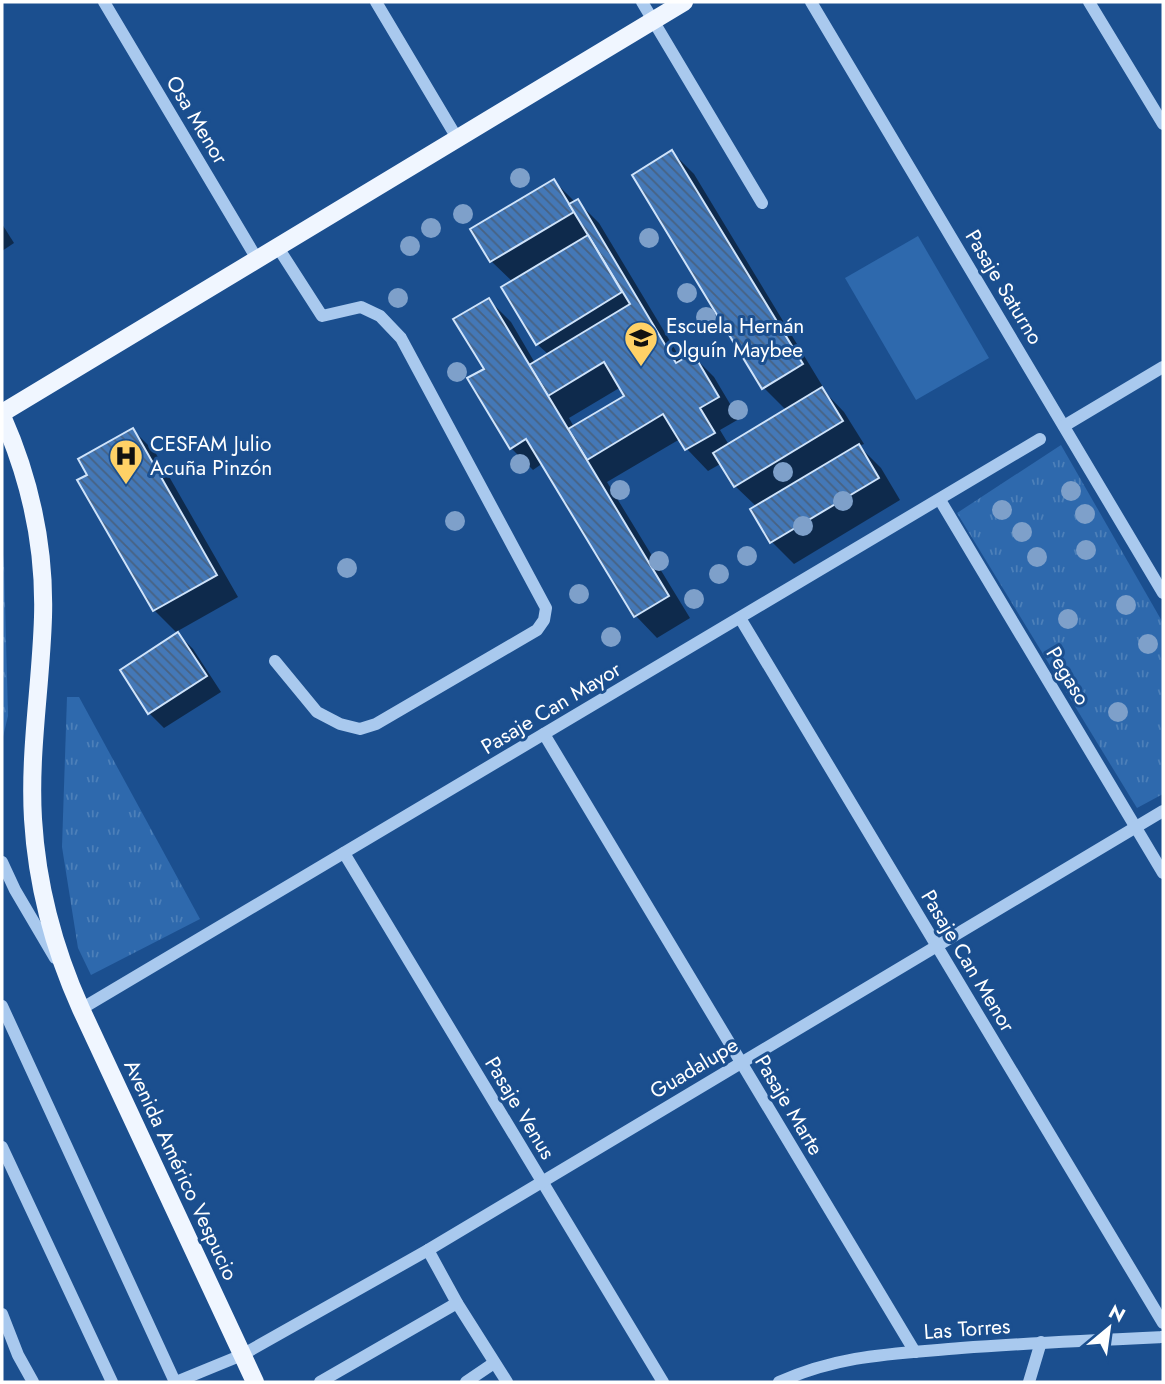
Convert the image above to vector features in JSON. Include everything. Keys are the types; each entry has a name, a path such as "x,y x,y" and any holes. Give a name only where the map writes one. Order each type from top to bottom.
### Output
{"main road":[{"path":"2,414 684,2"},
{"name":"Avenida Américo Vespucio","path":"2,414 27,484 39,544 43,617 35,728 33,818 42,893 54,939 81,1009 255,1382"}],"street":[{"name":"Osa Menor","path":"104,2 257,259"},
{"path":"376,2 457,138"},
{"path":"642,2 762,203"},
{"name":"Pasaje Saturno","path":"811,2 1163,593"},
{"path":"1089,2 1163,124"},
{"path":"275,662 317,712 340,724 360,729 376,724 537,630 544,620 546,608 401,338 380,316 361,307 322,316 277,246"},
{"path":"1064,426 1163,367"},
{"name":"Pasaje Can Mayor","path":"81,1009 1040,439"},
{"name":"Pegaso","path":"940,500 1163,873"},
{"name":"Pasaje Can Menor","path":"740,618 1163,1323"},
{"name":"Pasaje Marte","path":"544,734 915,1352"},
{"name":"Guadalupe","path":"176,1382 242,1355 428,1250 1163,811"},
{"name":"Pasaje Venus","path":"344,853 663,1382"},
{"name":"Avenida Américo Vespucio","path":"2,862 21,901 67,976"},
{"path":"2,1006 176,1382"},
{"path":"2,1147 112,1382"},
{"path":"428,1250 457,1303 507,1382"},
{"path":"320,1382 344,1376 457,1303"},
{"path":"2,1314 18,1355 33,1382"},
{"name":"Las Torres","path":"779,1382 811,1369 875,1354 1041,1342 1163,1337"},
{"path":"1030,1382 1041,1342"},
{"path":"466,1382 495,1363"}],"green space":[{"path":"918,236 989,358 916,400 845,278"},
{"path":"1061,445 1163,623 1163,794 1137,808 957,513"},
{"path":"2,547 8,716 2,741"},
{"path":"67,697 79,697 200,919 91,975 78,948 62,847"}],"building":[{"path":"672,150 803,364 762,389 632,175"},
{"path":"554,179 574,212 490,262 470,229"},
{"path":"578,199 676,363 693,353 719,397 700,408 715,433 685,450 663,414 587,460 568,429 624,396 604,362 548,396 529,365 630,304 569,204"},
{"path":"588,235 622,292 536,345 501,287"},
{"path":"489,298 669,596 634,617 526,439 510,449 467,378 484,369 453,319"},
{"path":"822,387 843,421 734,487 713,453"},
{"path":"133,428 217,575 153,611 77,480 87,475 78,459"},
{"path":"859,444 879,478 770,543 750,509"},
{"path":"178,632 207,676 148,714 120,670"}],"place":[{"name":"Escuela Hernán Olguín Maybee","path":"641,368"},
{"name":"CESFAM Julio Acuña Pinzón","path":"126,486"}]}
